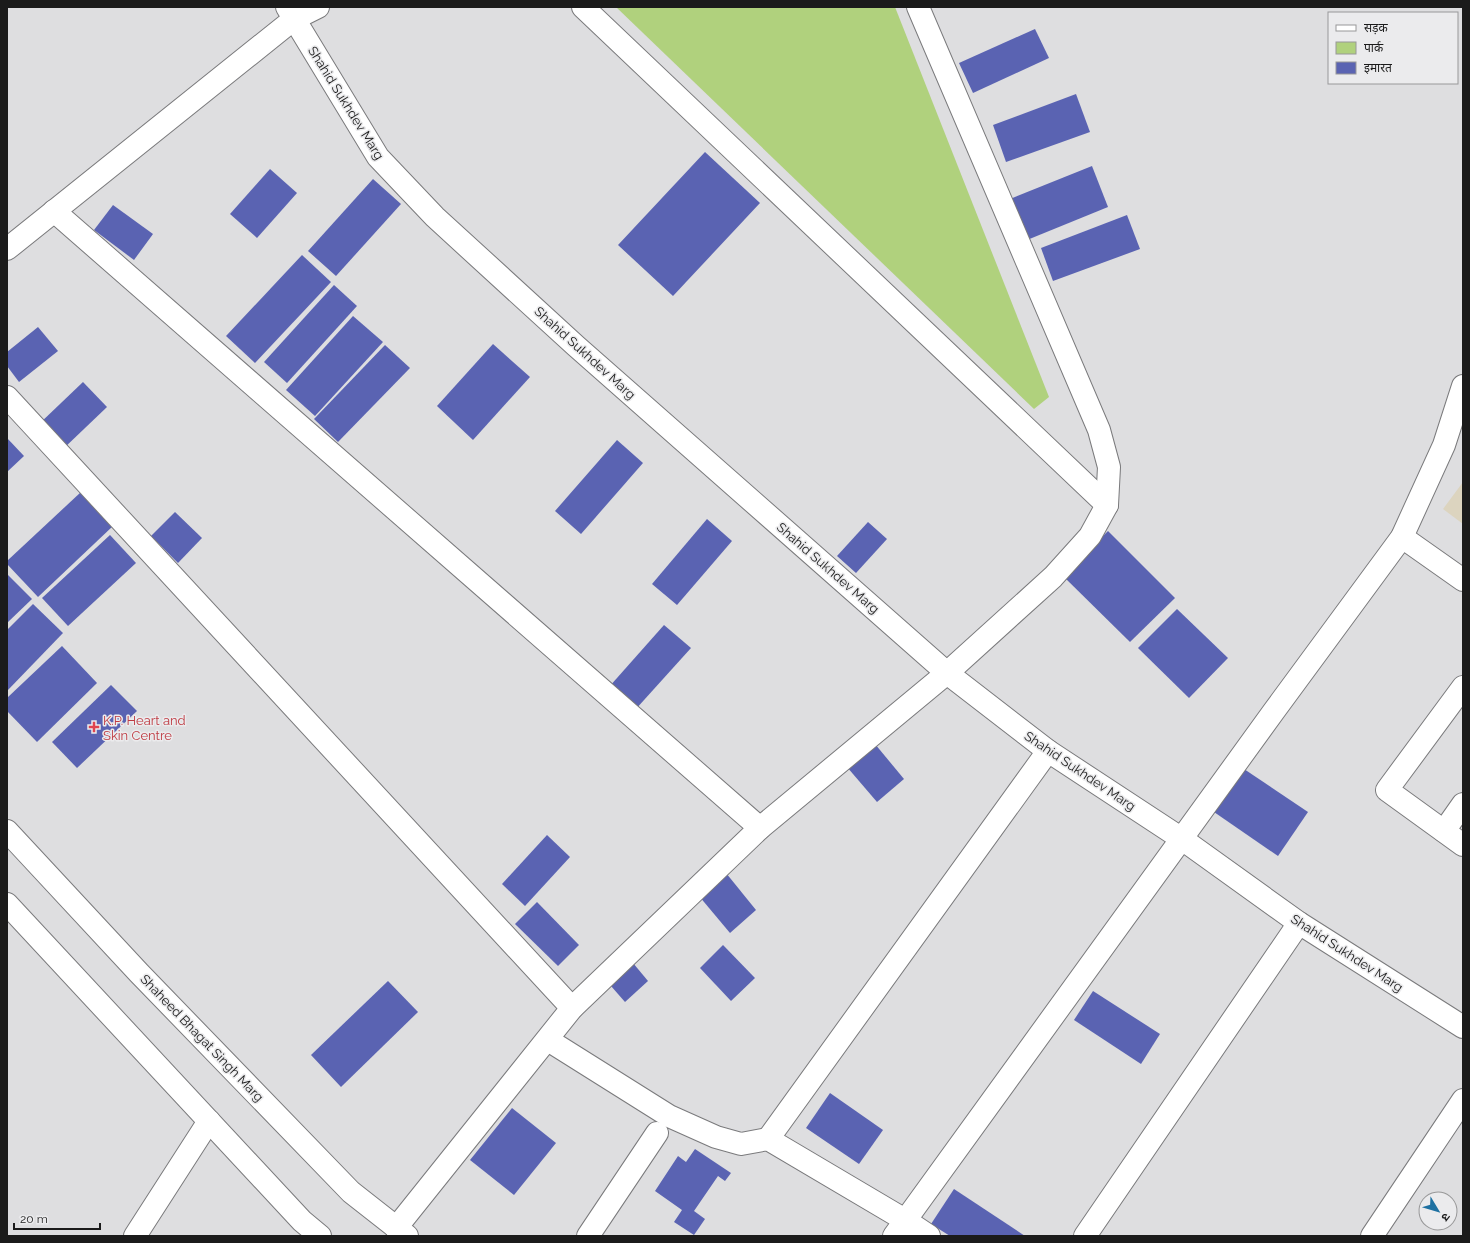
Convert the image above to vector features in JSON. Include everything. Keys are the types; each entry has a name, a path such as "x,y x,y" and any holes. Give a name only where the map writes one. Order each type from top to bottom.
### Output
{"street":[{"path":"7,249 290,13 318,7"},
{"path":"583,7 1107,505"},
{"path":"402,1232 572,1008 760,828 947,673 1053,577 1090,536 1107,505 1109,467 1099,430 918,7"},
{"name":"Shahid Sukhdev Marg","path":"290,13 378,157 435,217 576,346 947,673 1048,751 1182,839 1299,923 1463,1027"},
{"path":"54,211 760,828"},
{"path":"900,1228 1278,705 1402,537 1444,445 1463,386"},
{"path":"7,397 572,1008"},
{"path":"1402,537 1463,580"},
{"path":"1463,687 1387,790 1463,845"},
{"path":"548,1040 669,1116 716,1136 741,1144 768,1139 1048,751"},
{"path":"1444,831 1463,804"},
{"name":"Shaheed Bhagat Singh Marg","path":"7,831 144,978 351,1192 402,1232"},
{"path":"7,904 302,1221 320,1236"},
{"path":"1084,1236 1299,923"},
{"path":"1372,1236 1463,1100"},
{"path":"135,1236 209,1121"},
{"path":"588,1236 657,1133"},
{"path":"768,1139 900,1228 929,1236"}],"shaded area":[{"path":"1463,482 1463,524 1443,509"}],"green space":[{"path":"616,7 895,7 1049,397 1034,409"}],"building":[{"path":"1035,29 1049,58 973,93 959,63"},
{"path":"1076,94 1090,132 1006,162 993,125"},
{"path":"705,152 760,203 673,296 618,245"},
{"path":"1092,166 1108,207 1027,240 1010,199"},
{"path":"270,169 297,193 257,238 230,214"},
{"path":"373,179 401,204 336,276 308,251"},
{"path":"113,205 153,234 134,260 94,230"},
{"path":"1127,215 1140,249 1053,281 1041,248"},
{"path":"302,255 331,282 255,363 226,336"},
{"path":"334,285 357,306 287,383 264,362"},
{"path":"353,316 383,342 315,416 286,390"},
{"path":"38,327 58,351 19,382 7,366 7,352"},
{"path":"493,344 530,377 473,440 437,406"},
{"path":"385,345 410,368 338,442 314,419"},
{"path":"83,382 107,407 62,450 38,425"},
{"path":"7,438 24,456 7,472"},
{"path":"617,440 643,463 581,534 555,511"},
{"path":"81,492 113,526 38,597 7,564 7,561"},
{"path":"175,512 202,538 178,563 151,536"},
{"path":"707,519 732,541 677,605 652,584"},
{"path":"868,522 887,539 856,573 837,556"},
{"path":"1108,531 1175,598 1130,642 1063,576"},
{"path":"110,535 136,563 68,626 42,598"},
{"path":"7,574 32,599 7,623"},
{"path":"33,604 63,633 7,691 7,630"},
{"path":"1177,609 1228,658 1189,698 1138,648"},
{"path":"664,625 691,648 635,710 609,687"},
{"path":"62,646 97,683 37,742 7,711 7,698"},
{"path":"111,685 137,711 77,768 52,742"},
{"path":"875,744 904,779 877,802 847,767"},
{"path":"1244,769 1308,812 1278,856 1214,812"},
{"path":"547,835 570,857 525,906 502,884"},
{"path":"726,873 756,910 730,933 699,896"},
{"path":"537,902 579,945 558,966 515,924"},
{"path":"723,945 755,978 731,1001 700,968"},
{"path":"628,957 648,981 625,1002 604,978"},
{"path":"388,981 418,1012 341,1087 311,1055"},
{"path":"1093,991 1160,1034 1141,1064 1074,1020"},
{"path":"830,1093 883,1130 859,1164 806,1128"},
{"path":"512,1108 556,1143 514,1195 470,1160"},
{"path":"695,1149 731,1173 725,1181 718,1176 694,1211 705,1219 694,1235 674,1222 682,1210 655,1191 678,1156 686,1162"},
{"path":"954,1189 1025,1236 950,1236 931,1224"}],"place":[{"name":"K.P. Heart and Skin Centre","path":"94,727"}]}
